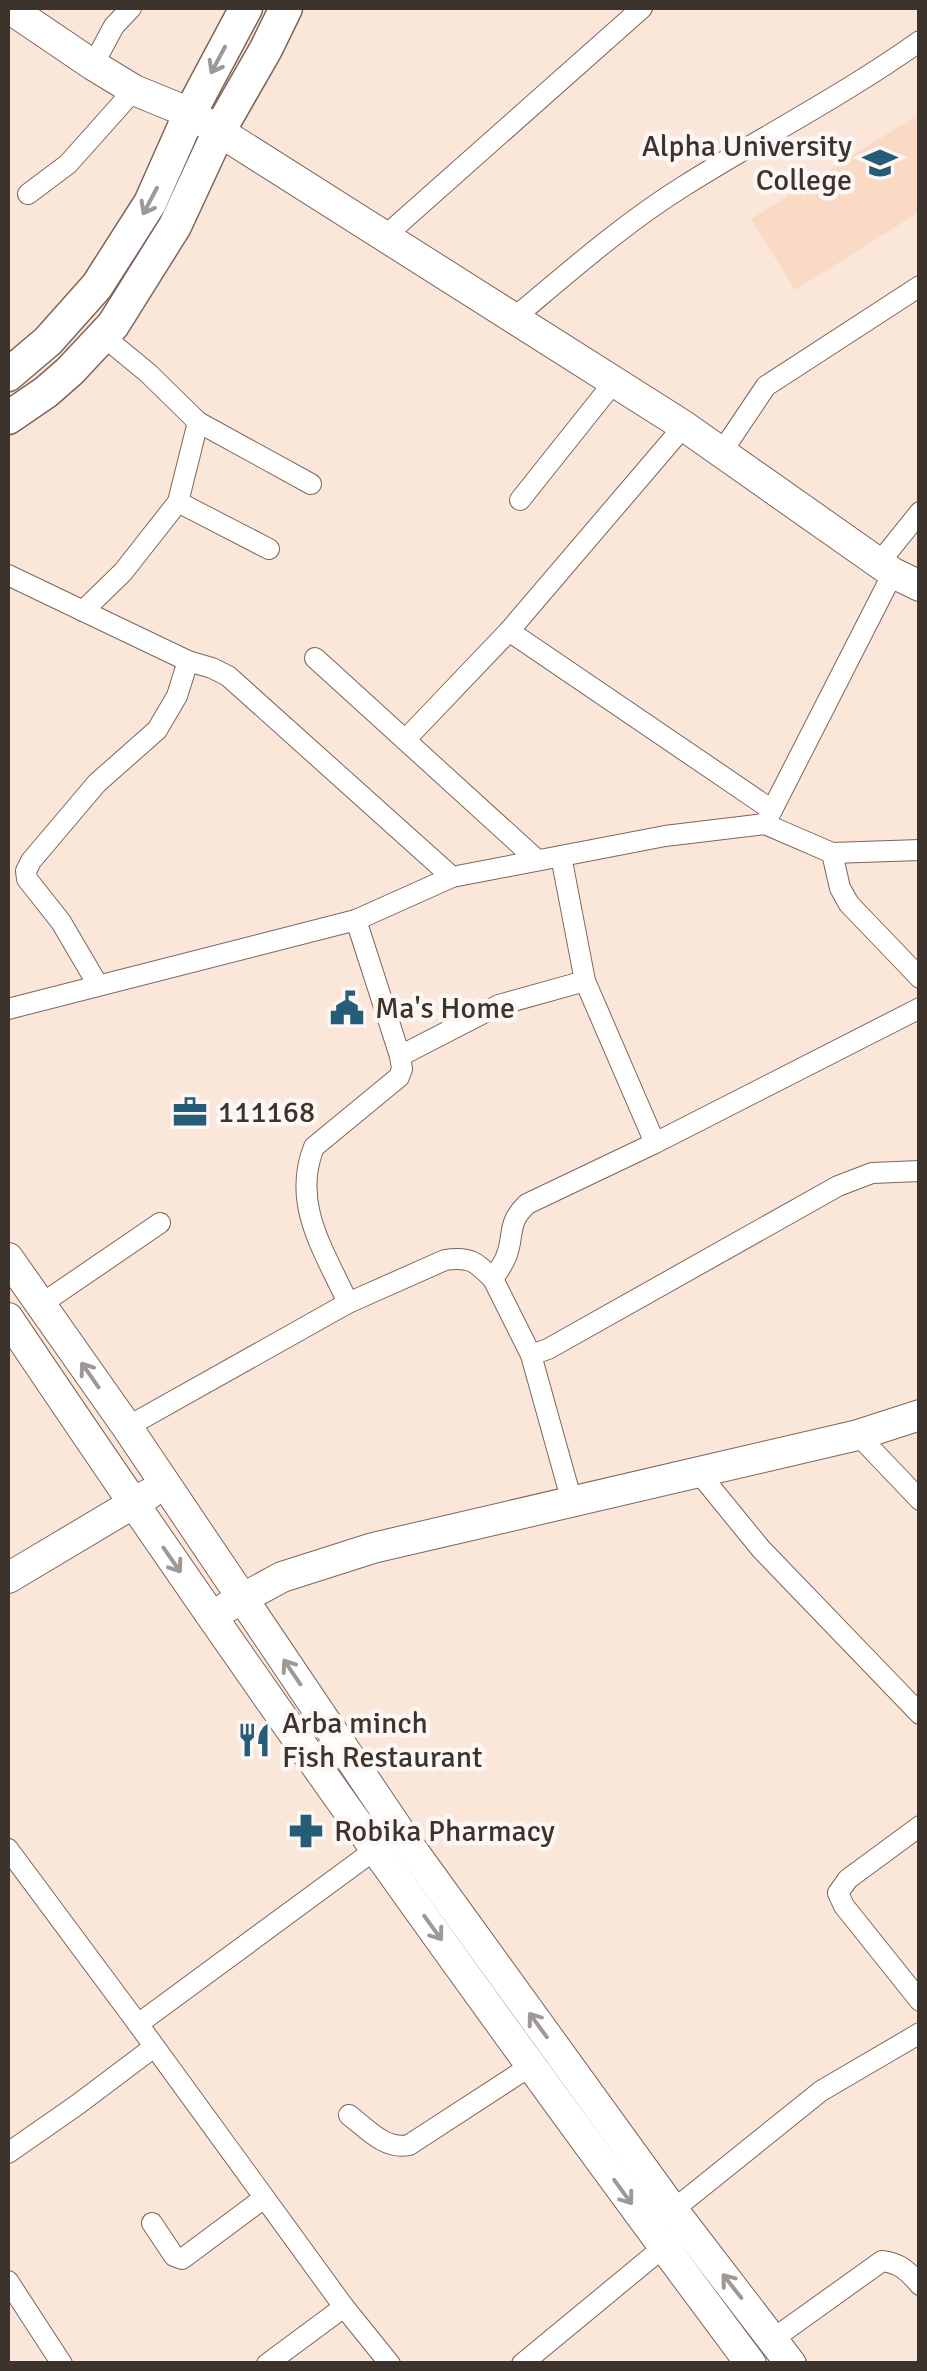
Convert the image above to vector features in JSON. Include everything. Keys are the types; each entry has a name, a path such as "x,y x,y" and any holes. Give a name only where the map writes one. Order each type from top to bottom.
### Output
{"main road":[{"path":"9,8 134,90 190,113 684,426 897,574"},
{"path":"8,418 70,371 113,325 176,226 219,131 286,8"},
{"path":"266,49 295,25 306,8"},
{"path":"8,374 48,341 97,286 150,204 190,113 244,10"},
{"path":"8,1258 675,2229 751,2364"},
{"path":"8,1318 132,1504 532,2066 782,2351"},
{"path":"211,1616 282,1577 373,1548 858,1435 920,1416"},
{"path":"8,1578 164,1484"}],"street":[{"path":"93,65 114,26 131,8"},
{"path":"384,237 642,8"},
{"path":"514,318 633,220 683,186 872,75 920,41"},
{"path":"28,194 68,164 134,90"},
{"path":"722,453 766,386 920,286"},
{"path":"104,336 198,422 311,484"},
{"path":"520,500 614,382"},
{"path":"82,612 122,572 178,502 198,422"},
{"path":"405,740 509,632 684,426"},
{"path":"178,502 268,549"},
{"path":"769,817 897,574 920,512"},
{"path":"8,576 228,676 452,877"},
{"path":"509,632 769,817 832,853 920,850"},
{"path":"315,658 537,860"},
{"path":"98,985 61,922 27,879 26,871 97,783 157,730 178,696 188,661"},
{"path":"8,1009 356,920 452,877 769,817"},
{"path":"832,853 840,888 849,904 920,978"},
{"path":"561,856 585,981 656,1143"},
{"path":"348,1303 309,1217 308,1164 314,1147 399,1077 402,1069 356,920"},
{"path":"400,1056 499,1005 585,981"},
{"path":"493,1279 506,1257 512,1224 527,1204 920,1008"},
{"path":"531,1355 838,1186 872,1173 920,1171"},
{"path":"40,1305 160,1223"},
{"path":"127,1427 348,1303 445,1260 460,1258 476,1263 493,1279 531,1355 572,1502"},
{"path":"858,1435 920,1500"},
{"path":"699,1473 761,1549 920,1714"},
{"path":"920,1826 848,1879 838,1894 920,2001"},
{"path":"8,1849 390,2364"},
{"path":"138,2024 376,1849"},
{"path":"522,2364 675,2229 821,2090 920,2033"},
{"path":"8,2153 154,2047"},
{"path":"350,2114 386,2143 397,2148 409,2145 532,2066"},
{"path":"152,2223 174,2256 182,2259 264,2198"},
{"path":"782,2351 882,2261 897,2263 920,2285"},
{"path":"8,2281 59,2362"},
{"path":"266,2364 344,2307"}],"shaded area":[{"name":"Alpha University College","path":"919,114 919,212 795,290 751,219"}],"place":[{"name":"Alpha University College","path":"880,163"},
{"name":"Ma's Home","path":"347,1008"},
{"name":"111168","path":"190,1112"},
{"name":"Arba minch Fish Restaurant","path":"254,1740"},
{"name":"Robika Pharmacy","path":"306,1831"}]}
